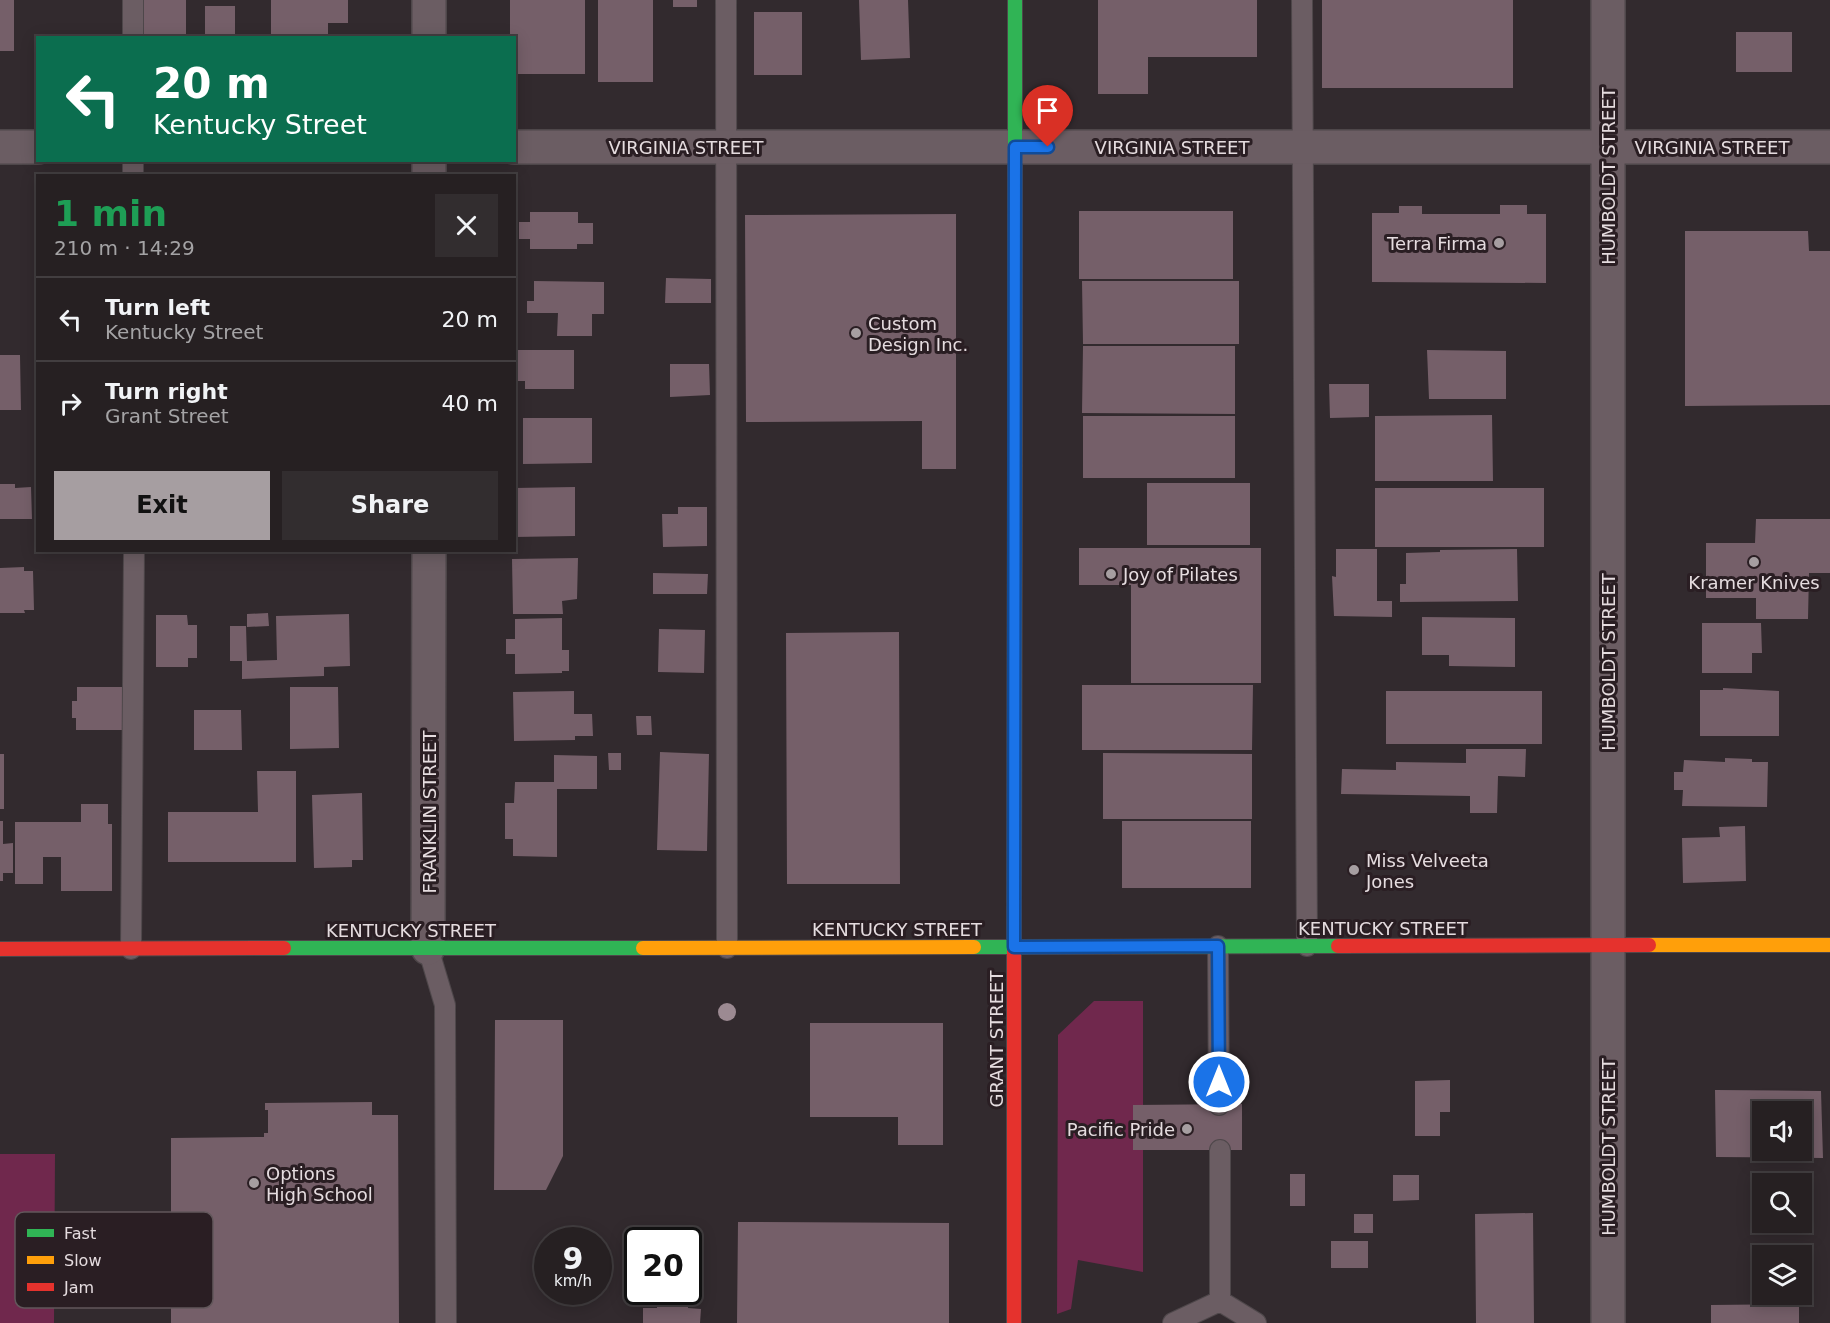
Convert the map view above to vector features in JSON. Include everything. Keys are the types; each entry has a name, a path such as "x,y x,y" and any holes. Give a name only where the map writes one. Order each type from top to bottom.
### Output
{"street":[{"path":"429,0 429,36"},
{"name":"GRANT STREET","path":"1014,1323 1015,0"},
{"name":"HUMBOLDT STREET","path":"1608,0 1608,1323"},
{"path":"0,147 36,147"},
{"name":"VIRGINIA STREET","path":"516,147 1830,147"},
{"name":"FRANKLIN STREET","path":"428,948 429,552"},
{"name":"KENTUCKY STREET","path":"0,949 1830,945"}],"lane":[{"path":"133,0 133,36"},
{"path":"726,0 726,948"},
{"path":"1302,0 1307,946"},
{"path":"131,949 134,552"},
{"path":"1218,946 1219,1105"},
{"name":"FRANKLIN STREET","path":"428,948 446,1005 446,1323"},
{"path":"1220,1150 1220,1301"},
{"path":"1173,1323 1220,1301"},
{"path":"1220,1301 1256,1323"}],"shaded area":[{"path":"1094,1001 1143,1001 1143,1105 1133,1105 1133,1150 1143,1150 1143,1272 1078,1260 1071,1309 1057,1314 1058,1035"},
{"path":"0,1154 55,1154 55,1212 15,1212 15,1308 54,1308 54,1323 0,1323"}],"building":[{"path":"0,0 14,0 14,51 0,51"},
{"path":"142,0 186,0 186,36 142,36"},
{"path":"271,0 348,0 348,23 328,23 328,36 271,36"},
{"path":"510,0 585,0 585,74 516,74 516,36 510,36"},
{"path":"598,0 653,0 653,82 598,82"},
{"path":"673,0 697,0 697,7 673,7"},
{"path":"859,0 908,0 910,58 861,60"},
{"path":"1098,0 1257,0 1257,57 1148,57 1148,94 1098,94"},
{"path":"1322,0 1513,0 1513,88 1322,88"},
{"path":"205,6 235,6 235,36 205,36"},
{"path":"754,12 802,12 802,75 754,75"},
{"path":"1736,32 1792,32 1792,72 1736,72"},
{"path":"1500,205 1527,205 1527,214 1546,214 1546,283 1372,282 1372,213 1399,213 1399,206 1422,206 1422,214 1500,214"},
{"path":"1079,211 1233,211 1233,279 1079,279"},
{"path":"530,212 578,212 578,223 593,223 593,244 577,244 577,249 530,249 530,239 519,239 519,222 530,222"},
{"path":"956,214 956,469 922,469 922,421 746,422 745,215"},
{"path":"1685,231 1808,231 1809,251 1830,251 1830,405 1685,406"},
{"path":"666,278 711,279 711,303 665,303"},
{"path":"534,281 604,282 604,314 592,314 592,336 557,336 558,313 527,313 527,301 534,301"},
{"path":"1082,281 1239,281 1239,344 1083,344"},
{"path":"1083,346 1235,346 1235,414 1082,413"},
{"path":"516,350 574,350 574,389 525,389 525,381 516,381"},
{"path":"1427,350 1506,351 1506,399 1429,399"},
{"path":"0,355 20,355 21,410 0,410"},
{"path":"670,364 709,364 710,395 670,397"},
{"path":"1329,384 1369,384 1369,417 1330,418"},
{"path":"1492,415 1493,481 1375,481 1375,416"},
{"path":"1083,416 1235,416 1235,478 1083,478"},
{"path":"523,418 592,418 592,463 523,464"},
{"path":"1147,483 1250,483 1250,545 1147,545"},
{"path":"0,484 15,484 15,488 31,487 32,519 0,519"},
{"path":"575,487 575,536 516,537 516,488"},
{"path":"1375,488 1544,488 1544,547 1375,547"},
{"path":"678,507 707,507 707,546 663,547 662,514 678,514"},
{"path":"1756,519 1830,519 1830,573 1809,573 1808,619 1756,619 1756,598 1706,598 1706,543 1755,543"},
{"path":"1079,548 1261,548 1261,683 1131,683 1131,585 1079,585"},
{"path":"1336,549 1377,549 1377,601 1392,601 1392,617 1334,616 1332,576 1336,577"},
{"path":"1517,549 1518,601 1400,602 1400,584 1406,584 1406,553"},
{"path":"578,558 577,599 562,601 563,614 513,614 512,559"},
{"path":"24,567 24,571 33,571 34,610 24,610 25,613 0,613 0,568"},
{"path":"653,573 708,574 707,594 653,594"},
{"path":"268,613 269,626 247,627 247,614"},
{"path":"349,614 350,666 324,667 324,676 242,679 242,661 230,661 230,626 246,626 247,661 277,660 276,616"},
{"path":"156,615 187,615 188,625 197,625 197,658 188,658 188,667 156,667"},
{"path":"1422,617 1515,618 1515,667 1449,666 1449,655 1422,655"},
{"path":"562,618 562,650 569,650 569,671 515,674 515,654 506,654 506,639 515,639 515,619"},
{"path":"1702,623 1761,623 1762,653 1752,653 1752,673 1702,673"},
{"path":"659,629 705,630 704,673 658,672"},
{"path":"899,632 900,884 787,884 786,633"},
{"path":"1082,685 1253,685 1252,750 1082,750"},
{"path":"77,687 122,687 122,730 76,730 76,718 72,718 72,701 77,701"},
{"path":"290,687 338,687 339,748 290,749"},
{"path":"1723,688 1779,691 1779,736 1700,736 1700,690 1723,690"},
{"path":"574,691 574,714 592,714 593,736 575,736 575,740 514,741 513,692"},
{"path":"1386,691 1542,691 1542,744 1386,744"},
{"path":"194,710 241,710 242,750 194,750"},
{"path":"636,716 651,716 652,735 637,735"},
{"path":"1466,749 1526,749 1525,777 1498,776 1497,813 1470,813 1470,796 1341,794 1342,769 1396,770 1396,762 1466,763"},
{"path":"660,752 709,754 707,851 657,850"},
{"path":"608,753 621,753 621,770 609,770"},
{"path":"1103,753 1252,754 1252,819 1103,819"},
{"path":"0,754 4,754 4,809 0,809"},
{"path":"554,755 597,756 597,789 557,789 557,857 513,856 513,839 505,839 505,803 514,803 515,782 554,782"},
{"path":"1725,758 1768,762 1767,807 1682,806 1683,790 1674,790 1674,772 1683,772 1684,760 1725,762"},
{"path":"257,771 296,771 296,862 168,862 168,812 258,812"},
{"path":"362,793 363,860 352,860 352,867 314,868 312,795"},
{"path":"81,804 108,804 108,824 112,824 112,891 61,891 61,857 43,857 43,884 15,884 15,822 81,822"},
{"path":"0,821 3,821 3,844 13,843 13,873 3,873 3,881 0,881"},
{"path":"1122,821 1251,821 1251,888 1122,888"},
{"path":"1745,826 1746,881 1683,883 1682,838 1720,837 1719,827"},
{"path":"495,1020 563,1020 563,1156 546,1190 494,1190"},
{"path":"810,1023 943,1023 943,1145 898,1145 898,1117 810,1117"},
{"path":"1450,1080 1450,1112 1440,1112 1440,1136 1415,1136 1415,1081"},
{"path":"1715,1090 1821,1091 1823,1158 1812,1158 1812,1101 1752,1101 1752,1157 1716,1157"},
{"name":"Options High School","path":"372,1102 372,1115 398,1115 399,1323 171,1323 171,1308 213,1308 213,1212 171,1212 171,1138 264,1137 264,1133 268,1133 268,1110 265,1110 265,1103"},
{"path":"1242,1104 1242,1150 1133,1150 1133,1105"},
{"path":"1290,1174 1305,1174 1305,1206 1290,1206"},
{"path":"1393,1175 1419,1175 1419,1200 1393,1201"},
{"path":"1533,1213 1534,1323 1476,1323 1475,1214"},
{"path":"1354,1214 1373,1214 1373,1233 1354,1233"},
{"path":"738,1222 949,1223 949,1323 737,1323"},
{"path":"1331,1241 1368,1241 1368,1268 1331,1268"},
{"path":"1711,1305 1799,1305 1799,1323 1711,1323"},
{"path":"657,1306 688,1306 688,1308 701,1309 700,1323 643,1323 643,1308 657,1308"}],"traffic: fast":[{"path":"1015,0 1015,239"},
{"path":"974,947 1338,946"},
{"path":"284,948 643,948"}],"traffic: slow":[{"path":"1014,906 1015,455"},
{"path":"1649,945 1830,945"},
{"path":"643,948 974,947"}],"traffic: jam":[{"path":"1015,239 1015,455"},
{"path":"1014,906 1014,1323"},
{"path":"1338,946 1649,945"},
{"path":"0,949 284,948"}],"place":[{"name":"Terra Firma","path":"1499,243"},
{"name":"Custom Design Inc.","path":"856,333"},
{"name":"Kramer Knives","path":"1754,562"},
{"name":"Joy of Pilates","path":"1111,574"},
{"name":"Miss Velveeta Jones","path":"1354,870"},
{"name":"Pacific Pride","path":"1187,1129"},
{"name":"Options High School","path":"254,1183"}],"route":[{"path":"1048,147 1015,147 1014,947 1218,946 1219,1082"}]}
